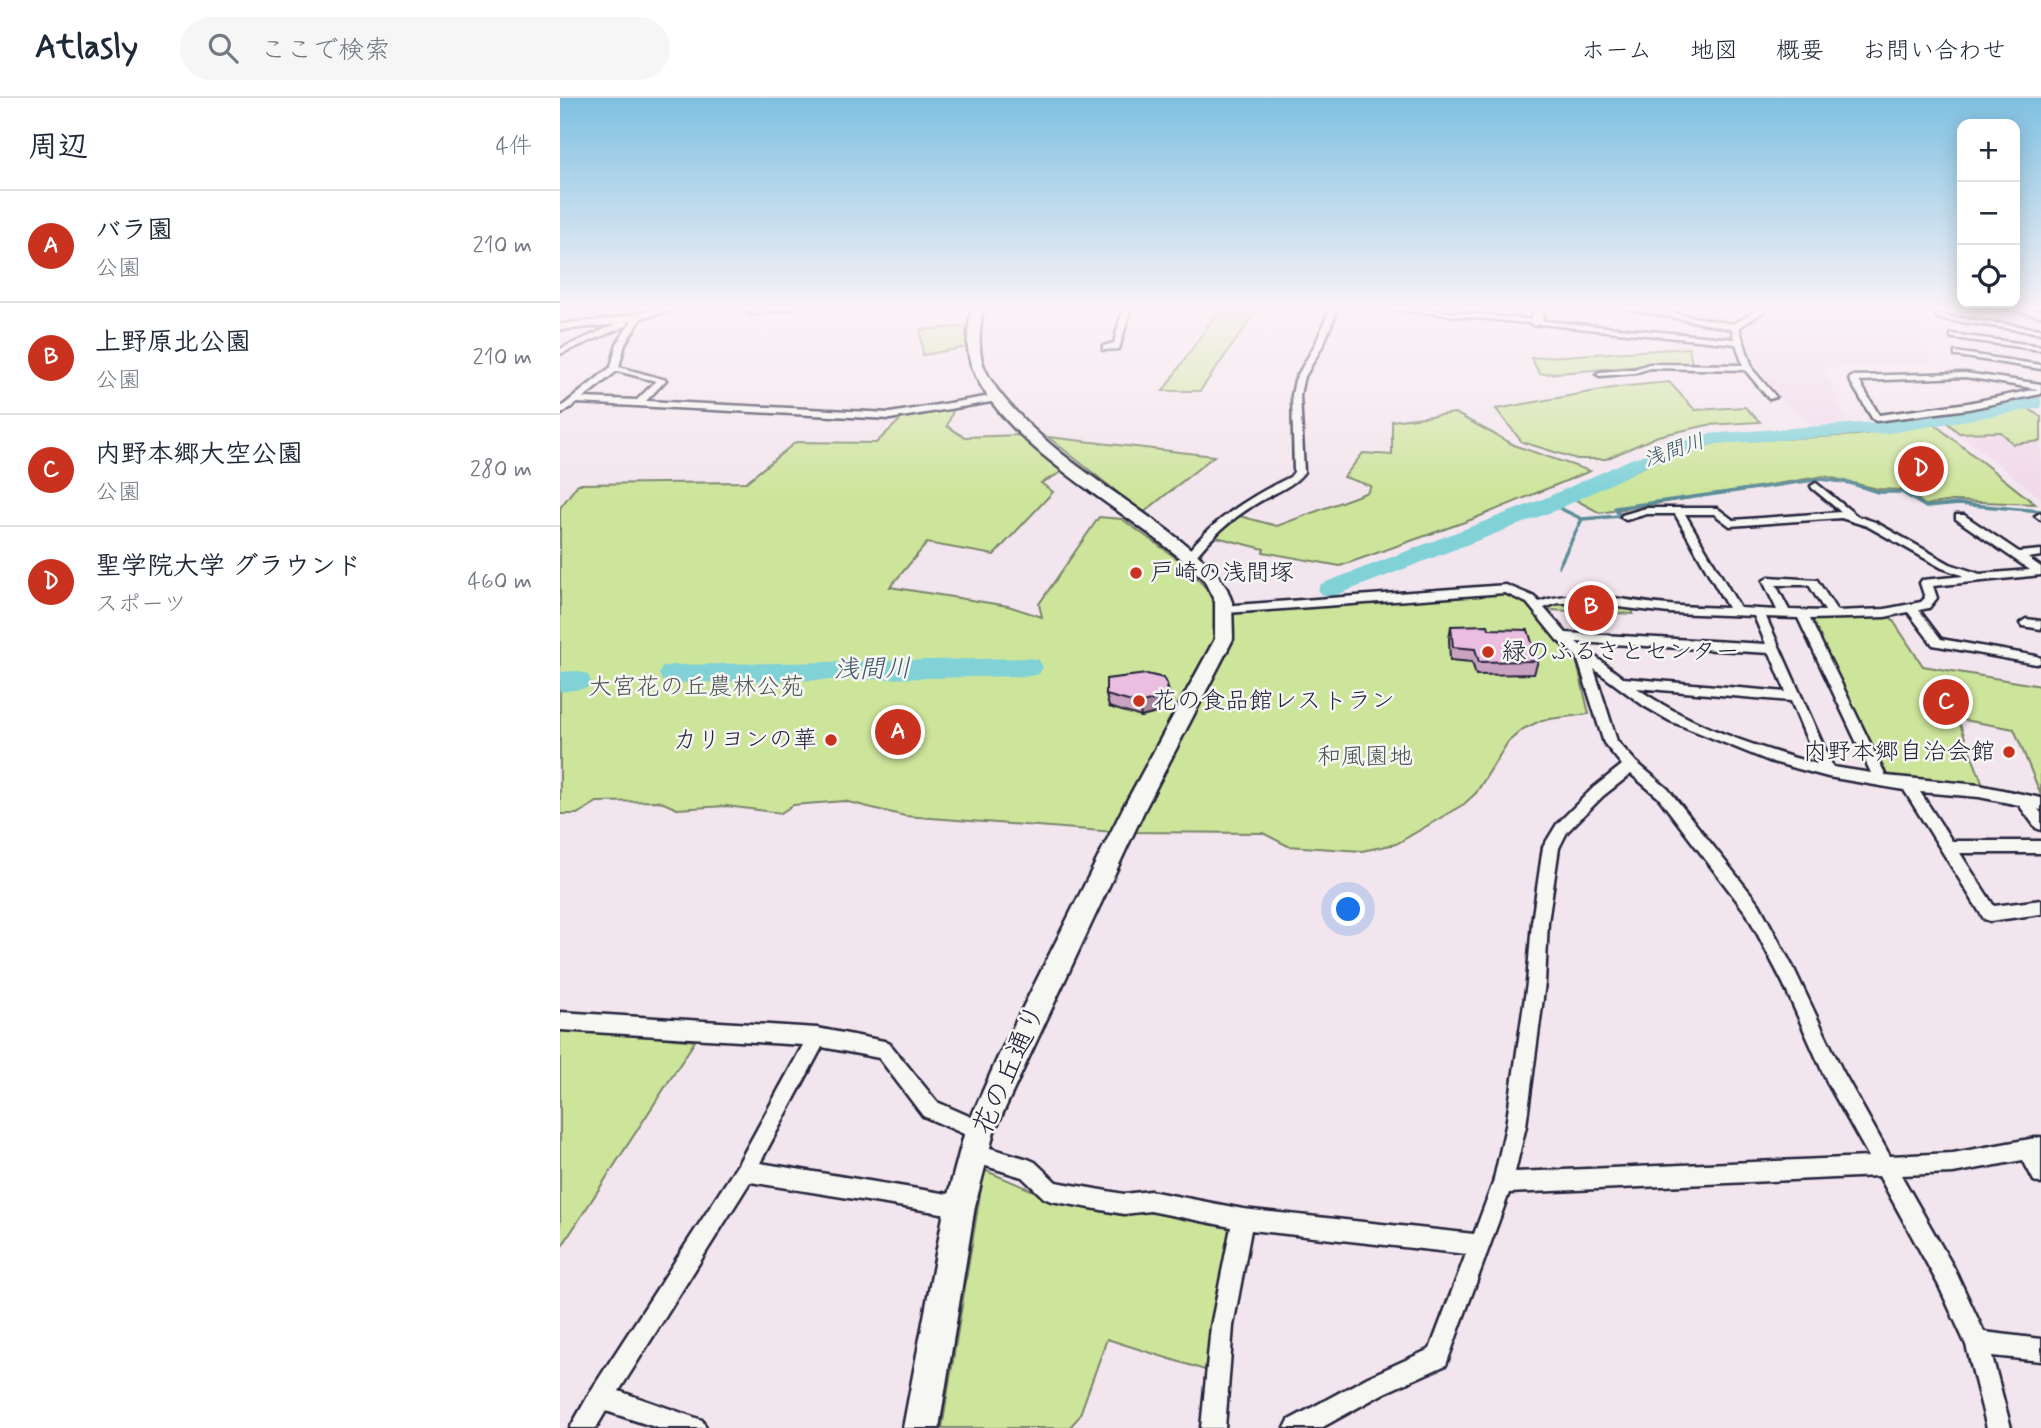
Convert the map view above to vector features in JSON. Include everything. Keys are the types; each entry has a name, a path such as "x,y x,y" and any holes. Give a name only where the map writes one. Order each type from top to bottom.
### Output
{"street":[{"path":"560,412 612,370"},
{"path":"623,370 662,380 641,401"},
{"path":"980,370 1008,412 1046,447 1189,558 1215,582 1226,609 1506,589 1531,600 1561,637 1649,703 1675,718 1774,757 1828,772 1882,782 1979,792 2041,804"},
{"path":"1189,558 1200,542 1236,510 1293,479 1299,472 1296,395 1304,370"},
{"path":"1600,374 1638,370"},
{"path":"1750,370 1772,397"},
{"path":"1963,370 1965,376"},
{"path":"1965,376 2041,389 1968,406 1876,418 1853,379 1965,376"},
{"path":"576,400 641,401 890,416 997,398"},
{"path":"1816,486 1856,519"},
{"path":"1626,517 1646,511 1717,511 1730,523 1842,515 1891,535 1946,566 1980,578"},
{"path":"1678,511 1738,613"},
{"path":"1960,517 2041,572"},
{"path":"2017,556 2041,553"},
{"path":"1535,607 1557,599 1584,599 1759,614 1885,612 1925,605 1931,598 1926,583 2041,572"},
{"path":"1786,615 1769,581 1813,582 1833,614"},
{"path":"1911,608 1937,642 2036,660"},
{"name":"花の丘通り","path":"921,1428 960,1206 977,1142 1008,1066 1171,736 1224,639 1226,609"},
{"path":"1759,614 1828,772"},
{"path":"1802,615 1882,782"},
{"path":"2026,623 2041,625"},
{"path":"1561,637 1774,649"},
{"path":"1583,655 1611,743 1631,766 1663,793 1753,909 1883,1166 1945,1276 1977,1343 1999,1428"},
{"path":"1624,682 1795,697"},
{"path":"1297,1428 1377,1385 1438,1357 1503,1183 1516,1126 1551,848 1562,828 1598,792 1631,766"},
{"path":"1908,785 1990,914 2041,907"},
{"path":"2023,800 2041,824"},
{"path":"1947,847 2041,847"},
{"path":"560,1020 817,1037 884,1050 930,1110 977,1142 1028,1169 1051,1191 1124,1204 1150,1201 1243,1219 1478,1245"},
{"path":"582,1428 745,1171 817,1037"},
{"path":"1503,1183 1953,1163 2035,1149 2041,1174"},
{"path":"745,1171 960,1206"},
{"path":"1213,1428 1222,1325 1243,1219"},
{"path":"1977,1343 2041,1350"},
{"path":"600,1396 694,1428"}],"shaded area":[{"path":"1759,370 1825,370 1846,423 1812,425 1779,398"},
{"path":"2001,432 2013,444 2041,441 2041,498 1959,433"}],"green space":[{"path":"1177,370 1215,370 1200,391 1163,391"},
{"path":"1538,370 1587,370 1540,374"},
{"path":"1669,382 1695,410 1745,407 1760,422 1708,425 1658,436 1606,459 1577,459 1522,442 1496,409 1618,387"},
{"name":"大宮花の丘農林公苑","path":"955,406 947,426 964,437 1020,435 1066,470 1041,483 1053,492 994,555 927,543 890,587 1008,606 1042,617 1039,604 1099,517 1122,519 1179,560 1218,600 1216,639 1115,832 905,816 844,801 793,805 781,813 726,806 677,809 659,801 597,802 577,814 560,814 560,508 578,484 746,482 796,442 876,443 902,418"},
{"path":"2026,407 2041,417 2041,441 2013,444 2001,432 1959,433 1944,420"},
{"path":"1455,413 1516,446 1590,471 1473,519 1340,566 1263,552 1264,549 1216,537 1236,515 1277,526 1368,492 1371,486 1344,477 1363,453 1392,455 1392,421"},
{"path":"1934,424 2035,504 1953,501 1925,505 1905,490 1878,489 1824,476 1600,513 1574,499 1662,458 1719,442 1857,435"},
{"path":"1048,437 1214,456 1143,513"},
{"name":"和風園地","path":"1505,592 1523,598 1576,659 1589,714 1542,720 1523,729 1508,742 1476,793 1464,804 1396,844 1362,851 1288,846 1263,833 1131,832 1214,677 1231,629 1233,612"},
{"path":"1569,601 1632,607 1633,614 1550,610 1549,604"},
{"path":"1890,616 1923,666 2041,686 2041,795 2014,729 1958,719 1984,788 1884,777 1812,620"},
{"path":"560,1027 695,1041 560,1249"},
{"path":"984,1170 1055,1200 1119,1215 1137,1209 1230,1227 1237,1237 1211,1372 1107,1339 1079,1417 1069,1428 942,1428"}],"building":[{"path":"1488,625 1489,629 1528,630 1538,661 1479,662 1475,649 1453,647 1451,626"},
{"path":"1147,674 1163,678 1167,684 1166,691 1157,699 1139,704 1106,695 1106,679"}],"waterway":[{"name":"浅間川","path":"1330,589 1551,504 1638,463 1713,438 1889,427 2041,402"},
{"path":"1582,519 1620,516 1615,508 1821,479 1850,483 1878,492 1902,492 1926,507 1959,504 2041,511"},
{"path":"1551,504 1582,519"},
{"path":"1559,566 1582,519"},
{"name":"浅間川","path":"672,674 1030,667"},
{"name":"浅間川","path":"560,682 577,681"}],"place":[{"name":"聖学院大学 グラウンド","path":"1921,469"},
{"name":"戸崎の浅間塚","path":"1136,573"},
{"name":"上野原北公園","path":"1591,608"},
{"name":"緑のふるさとセンター","path":"1488,652"},
{"name":"花の食品館レストラン","path":"1139,701"},
{"name":"内野本郷大空公園","path":"1946,702"},
{"name":"バラ園","path":"898,732"},
{"name":"カリヨンの華","path":"831,740"},
{"name":"内野本郷自治会館","path":"2009,752"}]}
